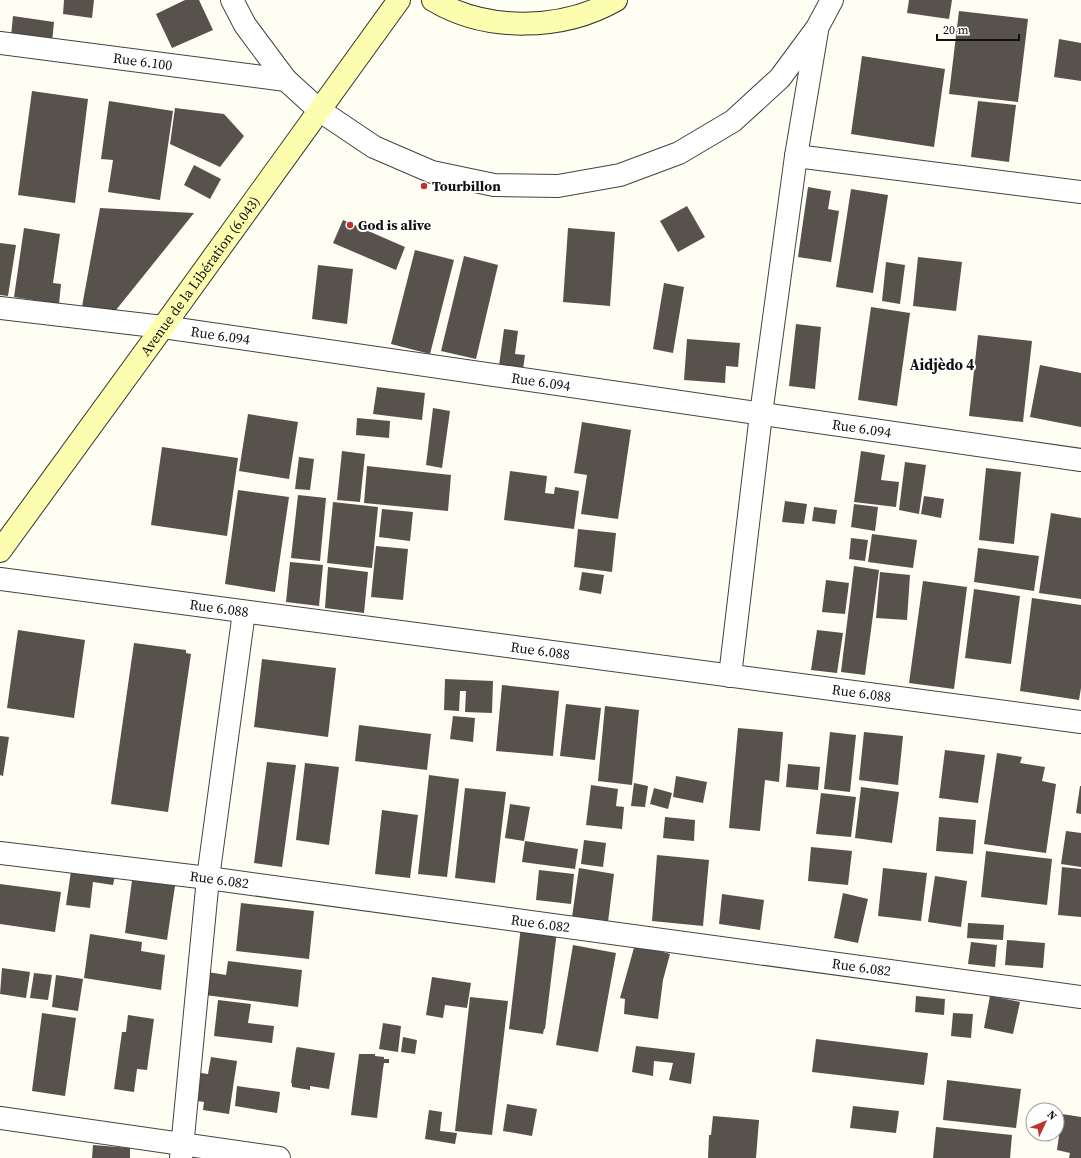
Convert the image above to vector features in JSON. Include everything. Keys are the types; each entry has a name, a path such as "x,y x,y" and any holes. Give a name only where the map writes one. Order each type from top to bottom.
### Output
{"main road":[{"name":"Avenue de la Libération (6.043)","path":"0,551 164,327 399,0"},
{"path":"433,0 459,12 480,19 526,24 571,18 593,11 616,0"}],"street":[{"path":"232,0 245,25 286,80 319,110 374,147 432,172 494,185 558,186 620,176 679,153 733,121 780,78 817,28 832,0"},
{"path":"730,676 761,414 796,156 817,28"},
{"name":"Rue 6.100","path":"0,43 286,80"},
{"path":"796,156 1081,192"},
{"name":"Rue 6.094","path":"0,308 164,327 1081,460"},
{"name":"Rue 6.088","path":"0,579 1081,722"},
{"path":"182,1152 208,878 244,612"},
{"name":"Rue 6.082","path":"0,853 208,878 1081,997"},
{"path":"0,1118 182,1152 279,1158"}],"building":[{"path":"64,0 94,0 92,18 63,14"},
{"path":"185,0 199,0 213,30 172,48 156,14"},
{"path":"909,0 952,0 949,19 907,13"},
{"path":"959,11 1028,19 1018,102 949,94"},
{"path":"13,16 54,22 52,42 11,36"},
{"path":"1059,39 1081,43 1081,81 1054,77"},
{"path":"862,56 945,69 934,147 851,134"},
{"path":"32,91 88,99 75,203 18,195"},
{"path":"109,101 173,111 160,200 108,192 113,160 101,159"},
{"path":"978,101 1016,105 1009,162 971,157"},
{"path":"175,108 224,114 244,136 220,167 170,144"},
{"path":"194,165 221,179 210,199 184,185"},
{"path":"808,187 831,191 828,209 839,211 831,262 798,257"},
{"path":"851,189 888,195 873,293 836,287"},
{"path":"687,206 705,237 678,252 660,221"},
{"path":"100,208 194,213 112,315 81,312"},
{"path":"343,220 405,247 396,270 333,243"},
{"path":"24,228 60,234 53,283 61,284 59,304 14,297"},
{"path":"568,228 615,232 610,306 563,302"},
{"path":"0,243 16,245 8,296 0,295"},
{"path":"415,250 454,260 430,354 391,344"},
{"path":"464,256 498,265 476,359 441,351"},
{"path":"918,257 962,262 956,311 913,306"},
{"path":"886,262 905,265 900,304 882,301"},
{"path":"318,265 353,269 347,324 312,319"},
{"path":"664,283 684,287 673,353 653,349"},
{"path":"871,307 910,313 897,406 858,400"},
{"path":"796,324 821,327 815,389 789,386"},
{"path":"504,329 518,331 515,354 525,355 522,377 498,373"},
{"path":"978,335 1032,341 1023,422 969,416"},
{"path":"687,339 740,343 738,367 726,366 725,383 684,380"},
{"path":"1040,365 1081,373 1081,427 1030,417"},
{"path":"377,387 425,393 422,420 373,414"},
{"path":"433,408 450,411 442,468 426,465"},
{"path":"248,414 298,422 289,479 239,471"},
{"path":"357,418 390,421 389,438 356,435"},
{"path":"582,422 631,430 618,519 581,514 587,475 574,473"},
{"path":"162,447 238,458 227,536 151,525"},
{"path":"342,451 365,454 360,502 337,500"},
{"path":"861,451 885,455 881,480 899,482 896,507 854,502"},
{"path":"299,457 314,459 310,490 295,489"},
{"path":"905,462 926,465 919,514 899,510"},
{"path":"367,466 451,475 448,511 364,503"},
{"path":"986,468 1021,472 1014,544 979,540"},
{"path":"510,471 547,476 545,493 554,494 555,487 579,491 574,529 504,520"},
{"path":"238,490 289,497 275,592 225,584"},
{"path":"298,495 326,498 320,561 291,558"},
{"path":"924,496 944,499 941,518 921,514"},
{"path":"785,501 807,504 804,524 782,522"},
{"path":"333,502 378,507 372,568 327,563"},
{"path":"854,504 878,507 875,531 851,527"},
{"path":"814,507 837,510 835,524 812,521"},
{"path":"382,509 413,512 410,541 379,537"},
{"path":"1051,513 1081,518 1081,599 1039,593"},
{"path":"578,529 616,533 612,572 574,567"},
{"path":"872,534 917,540 913,568 868,562"},
{"path":"851,538 868,540 865,561 849,559"},
{"path":"376,546 408,549 403,600 371,597"},
{"path":"978,548 1039,556 1034,591 974,582"},
{"path":"290,562 323,565 319,606 286,602"},
{"path":"854,566 879,570 865,675 841,672"},
{"path":"328,567 368,572 364,613 325,608"},
{"path":"582,572 604,575 601,594 579,590"},
{"path":"880,572 910,575 907,620 876,618"},
{"path":"826,580 849,583 845,614 822,612"},
{"path":"923,581 967,587 954,689 909,683"},
{"path":"974,589 1020,596 1011,664 965,658"},
{"path":"1032,598 1081,605 1081,688 1079,700 1020,691"},
{"path":"18,630 85,640 74,718 7,708"},
{"path":"817,630 843,633 837,673 811,670"},
{"path":"134,643 186,650 186,653 191,654 168,812 111,804"},
{"path":"262,659 336,668 328,737 254,727"},
{"path":"445,679 493,681 492,713 465,712 466,691 460,691 459,711 444,710"},
{"path":"502,685 559,691 553,756 496,751"},
{"path":"566,704 601,708 595,760 560,756"},
{"path":"605,706 639,710 632,785 598,781"},
{"path":"453,716 475,718 473,742 450,739"},
{"path":"359,725 431,734 427,770 355,761"},
{"path":"738,728 783,732 779,782 765,780 760,831 729,828"},
{"path":"830,732 856,735 850,792 824,789"},
{"path":"864,732 903,736 898,785 859,780"},
{"path":"0,736 9,737 3,776 0,775"},
{"path":"945,750 985,755 978,803 939,798"},
{"path":"997,753 1022,757 1020,763 1045,767 1042,781 1056,784 1046,853 984,844"},
{"path":"267,762 296,765 282,867 254,863"},
{"path":"305,763 339,767 329,845 296,840"},
{"path":"788,764 820,767 818,790 786,787"},
{"path":"429,775 459,779 447,877 418,874"},
{"path":"676,776 707,782 703,803 673,797"},
{"path":"634,783 648,786 645,807 631,806"},
{"path":"591,785 618,789 616,806 624,807 622,829 586,825"},
{"path":"1081,786 1081,814 1076,813"},
{"path":"861,787 899,792 892,843 855,838"},
{"path":"465,788 506,792 495,883 455,878"},
{"path":"654,788 672,793 668,809 650,804"},
{"path":"821,793 856,797 851,837 816,834"},
{"path":"510,804 530,807 524,841 505,838"},
{"path":"382,810 418,815 410,878 375,874"},
{"path":"665,817 695,820 694,841 663,838"},
{"path":"939,817 976,820 973,854 936,851"},
{"path":"1066,831 1081,833 1081,867 1061,864"},
{"path":"584,840 606,843 603,867 581,864"},
{"path":"525,841 578,849 575,869 522,862"},
{"path":"811,847 852,851 848,885 808,881"},
{"path":"986,851 1052,859 1047,905 981,897"},
{"path":"657,855 709,860 703,926 652,921"},
{"path":"72,864 116,871 113,885 93,882 90,908 66,905"},
{"path":"1062,867 1081,869 1081,917 1058,915"},
{"path":"579,868 614,874 608,922 572,917"},
{"path":"883,868 927,873 921,921 878,916"},
{"path":"539,870 574,874 571,904 536,900"},
{"path":"133,873 176,879 167,940 125,933"},
{"path":"935,876 967,881 961,927 928,922"},
{"path":"0,884 61,892 55,932 0,924"},
{"path":"843,893 868,899 858,943 834,938"},
{"path":"722,894 764,900 760,930 719,924"},
{"path":"241,903 314,911 309,959 236,951"},
{"path":"968,923 1004,925 1003,940 967,938"},
{"path":"521,926 557,931 545,1029 543,1034 509,1029"},
{"path":"90,934 142,942 141,951 165,955 161,990 84,978"},
{"path":"1007,940 1045,943 1043,968 1005,965"},
{"path":"971,942 997,945 995,967 968,964"},
{"path":"635,944 670,954 663,980 658,1019 624,1014 625,999 620,998"},
{"path":"573,945 616,953 598,1052 556,1045"},
{"path":"228,961 302,970 298,1007 205,995 208,972 226,975"},
{"path":"2,968 30,972 26,998 0,994"},
{"path":"34,973 52,975 48,1000 30,998"},
{"path":"56,975 83,979 78,1011 52,1007"},
{"path":"432,977 471,983 467,1008 445,1005 443,1018 426,1015"},
{"path":"916,996 945,999 944,1015 915,1012"},
{"path":"990,996 1020,1002 1013,1034 984,1028"},
{"path":"470,997 508,1001 492,1135 455,1131"},
{"path":"218,1000 251,1004 248,1023 274,1026 272,1043 214,1036"},
{"path":"42,1013 76,1018 65,1096 32,1091"},
{"path":"953,1013 973,1014 971,1038 951,1036"},
{"path":"128,1015 154,1019 147,1070 137,1069 134,1092 114,1089 122,1032 126,1032"},
{"path":"383,1023 401,1026 398,1052 379,1049"},
{"path":"403,1037 417,1040 415,1054 401,1052"},
{"path":"816,1039 928,1053 924,1085 812,1072"},
{"path":"636,1046 695,1053 691,1084 669,1080 673,1063 654,1061 653,1076 632,1072"},
{"path":"297,1047 335,1053 329,1089 310,1086 310,1090 292,1087 291,1083"},
{"path":"359,1054 375,1054 375,1056 389,1059 389,1063 384,1063 377,1118 351,1115"},
{"path":"211,1057 237,1061 229,1114 203,1110 204,1102 197,1101 201,1073 208,1074"},
{"path":"947,1080 1021,1089 1016,1128 943,1120"},
{"path":"237,1086 280,1092 277,1113 235,1106"},
{"path":"507,1104 537,1109 532,1136 503,1131"},
{"path":"853,1106 899,1111 896,1133 850,1128"},
{"path":"429,1110 442,1112 440,1131 457,1133 455,1144 425,1139"},
{"path":"1065,1114 1081,1117 1081,1158 1069,1158 1070,1153 1057,1150 1058,1142 1065,1142"},
{"path":"713,1116 759,1120 756,1158 708,1158 709,1135 711,1135"},
{"path":"936,1127 1012,1135 1010,1158 933,1158"},
{"path":"93,1145 130,1148 130,1158 92,1158"}],"place":[{"name":"Tourbillon","path":"424,186"},
{"name":"God is alive","path":"350,225"}],"district":[{"name":"Aidjèdo 4","path":"942,364"}]}
